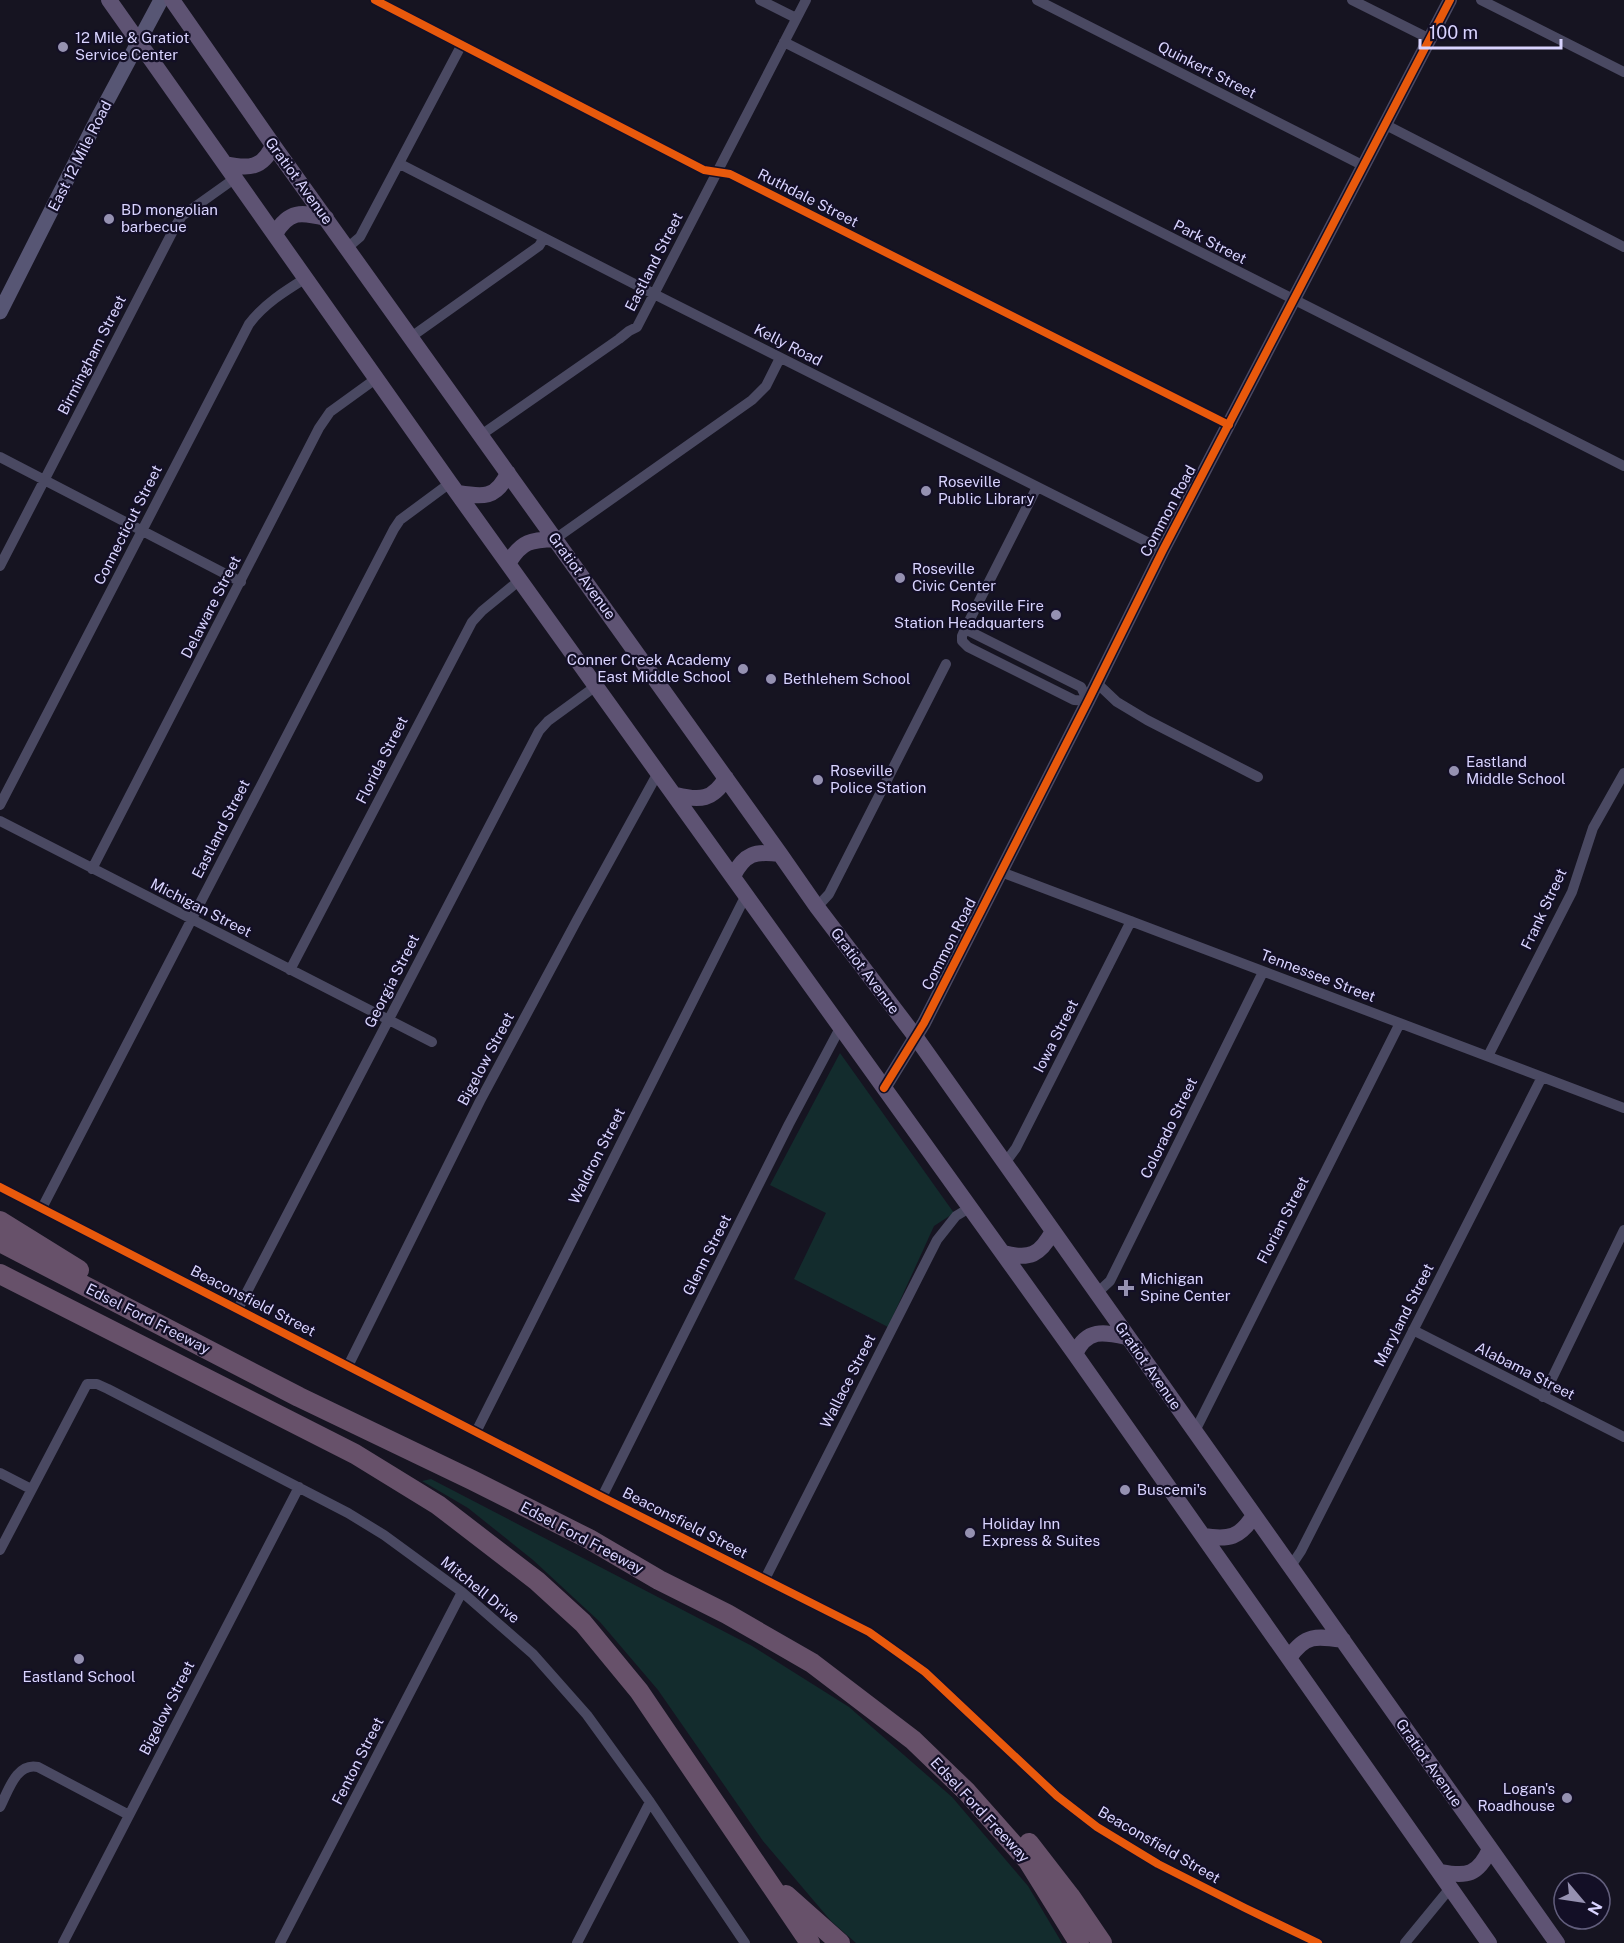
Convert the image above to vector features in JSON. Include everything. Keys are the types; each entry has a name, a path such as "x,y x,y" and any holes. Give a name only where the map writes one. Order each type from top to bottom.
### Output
{"highway":[{"path":"0,1221 102,1284 218,1344 299,1397"},
{"name":"Edsel Ford Freeway","path":"0,1242 299,1397 589,1539 659,1580 736,1619 812,1663 913,1740 967,1792 1028,1861 1079,1943"},
{"name":"Edsel Ford Freeway","path":"0,1274 355,1454 438,1505 537,1581 583,1623 639,1691 810,1943"},
{"path":"0,1289 74,1321 114,1333"},
{"path":"812,1663 861,1685 949,1756 1017,1828 1102,1943"},
{"path":"764,1875 840,1943"}],"main road":[{"path":"109,0 454,488 676,795 840,1028 971,1207 1490,1943"},
{"name":"East 12 Mile Road","path":"0,312 161,0"},
{"name":"Gratiot Avenue","path":"172,0 817,907 915,1036 1557,1943"},
{"path":"225,164 239,167 258,165 270,153 273,145"},
{"path":"275,234 285,220 291,216 310,214 326,218"},
{"path":"454,488 477,496 494,493 504,483 508,473"},
{"path":"508,562 518,548 524,544 555,539"},
{"path":"676,795 689,799 708,797 726,778"},
{"path":"733,876 743,860 750,855 767,852 780,854"},
{"path":"1003,1254 1015,1257 1035,1254 1042,1249 1053,1231"},
{"path":"1075,1354 1082,1342 1093,1334 1110,1333 1127,1337"},
{"path":"1203,1536 1216,1538 1235,1536 1242,1531 1254,1515"},
{"path":"1289,1658 1298,1645 1310,1638 1328,1637 1343,1640"},
{"path":"1441,1872 1470,1873 1482,1865 1490,1849"}],"street":[{"name":"Ruthdale Street","path":"375,0 704,170 730,174 1229,424"},
{"path":"760,0 796,18 806,0"},
{"name":"Quinkert Street","path":"1037,0 1364,166"},
{"path":"1352,0 1430,39"},
{"name":"Common Road","path":"884,1088 924,1023 1163,550 1450,0"},
{"path":"1481,0 1624,72"},
{"name":"Eastland Street","path":"481,435 637,327 796,18"},
{"name":"Park Street","path":"784,42 1624,466"},
{"path":"347,248 360,237 461,46"},
{"path":"1386,125 1624,247"},
{"name":"Kelly Road","path":"400,164 1163,550"},
{"name":"Birmingham Street","path":"0,566 176,225 182,216 234,178"},
{"path":"411,337 539,246 544,238"},
{"name":"Connecticut Street","path":"0,805 249,324 257,313 273,299 306,278"},
{"path":"555,539 752,400 766,386 780,358"},
{"name":"Delaware Street","path":"92,868 319,428 328,414 377,378"},
{"path":"0,457 241,582"},
{"path":"1037,487 965,629 1081,687 1088,701"},
{"name":"Eastland Street","path":"42,1208 394,529 400,520 454,488"},
{"name":"Florida Street","path":"290,970 472,622 521,579"},
{"path":"817,907 829,894 946,664"},
{"path":"1097,683 1117,702 1258,777"},
{"name":"Georgia Street","path":"238,1309 539,731 548,721 596,686"},
{"name":"Bigelow Street","path":"348,1366 480,1101 658,771"},
{"name":"Frank Street","path":"1488,1056 1572,892 1593,828 1624,773"},
{"name":"Michigan Street","path":"0,821 432,1042"},
{"name":"Tennessee Street","path":"1000,872 1624,1108"},
{"name":"Waldron Street","path":"476,1431 746,895"},
{"name":"Iowa Street","path":"1005,1163 1016,1149 1131,921"},
{"name":"Colorado Street","path":"1097,1293 1110,1281 1263,972"},
{"name":"Florian Street","path":"1195,1431 1400,1023"},
{"name":"Glenn Street","path":"602,1497 789,1124 840,1028"},
{"name":"Maryland Street","path":"1291,1566 1301,1551 1542,1077"},
{"name":"Beaconsfield Street","path":"0,1187 869,1632 925,1672 1057,1796 1097,1827 1158,1864 1318,1943"},
{"name":"Wallace Street","path":"765,1579 937,1240 956,1216 971,1207"},
{"path":"1543,1397 1624,1230"},
{"name":"Alabama Street","path":"1413,1330 1624,1437"},
{"name":"Mitchell Drive","path":"31,1489 83,1390 87,1384 97,1383 299,1487 384,1535 462,1592 533,1654 565,1688 650,1802 745,1943"},
{"path":"0,1473 31,1489 0,1550"},
{"name":"Bigelow Street","path":"63,1943 299,1487"},
{"name":"Fenton Street","path":"280,1943 462,1592"},
{"path":"0,1807 19,1772 28,1766 38,1767 129,1815"},
{"path":"577,1943 650,1802"},
{"path":"1405,1943 1451,1887"}],"green space":[{"path":"840,1053 954,1213 934,1226 888,1327 794,1279 826,1213 770,1185"},
{"path":"431,1479 752,1646 849,1707 952,1797 1028,1886 1062,1943 856,1943 831,1921 763,1841 658,1690 600,1622 533,1560 468,1508 422,1481"}],"cycle path":[{"path":"375,0 704,170 730,174 1229,425"},
{"path":"884,1088 924,1023 1163,550 1450,0"},
{"path":"0,1187 869,1632 925,1672 1057,1796 1097,1827 1158,1864 1318,1943"}],"place":[{"name":"12 Mile & Gratiot Service Center","path":"63,47"},
{"name":"BD mongolian barbecue","path":"109,219"},
{"name":"Roseville Public Library","path":"926,491"},
{"name":"Roseville Civic Center","path":"900,578"},
{"name":"Roseville Fire Station Headquarters","path":"1056,615"},
{"name":"Conner Creek Academy East Middle School","path":"743,669"},
{"name":"Bethlehem School","path":"771,679"},
{"name":"Eastland Middle School","path":"1454,771"},
{"name":"Roseville Police Station","path":"818,780"},
{"name":"Michigan Spine Center","path":"1126,1288"},
{"name":"Buscemi's","path":"1125,1490"},
{"name":"Holiday Inn Express & Suites","path":"970,1533"},
{"name":"Eastland School","path":"79,1659"},
{"name":"Logan's Roadhouse","path":"1567,1798"}]}
